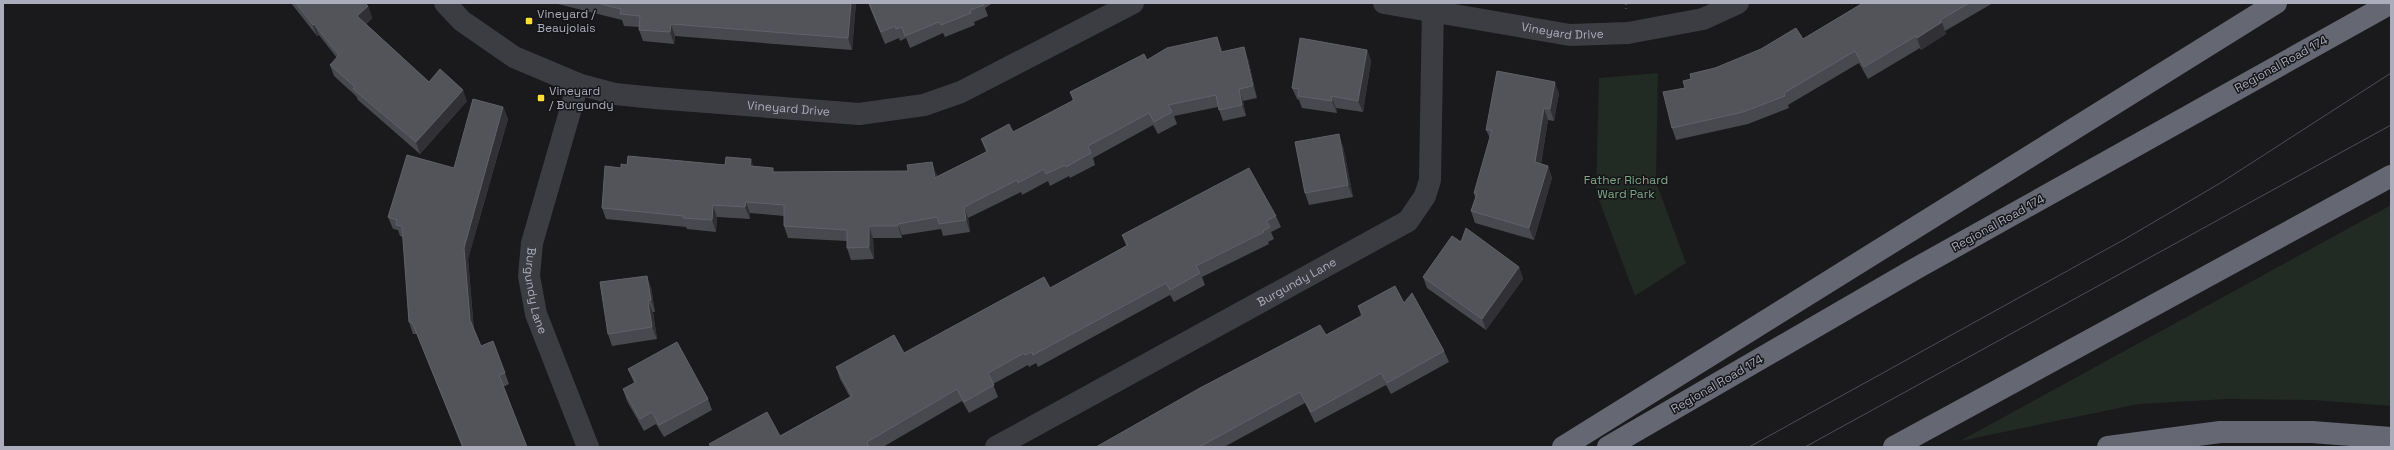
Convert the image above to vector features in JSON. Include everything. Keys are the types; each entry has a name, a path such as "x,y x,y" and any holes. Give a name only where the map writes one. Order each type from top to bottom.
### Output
{"highway":[{"path":"1562,447 2276,3"},
{"name":"Regional Road 174","path":"1608,447 1915,269 2391,3"},
{"path":"1894,447 2391,176"},
{"path":"2108,447 2220,432 2312,432 2391,438"}],"street":[{"name":"Vineyard Drive","path":"445,3 462,21 514,57 578,84 615,94 831,113 859,114 924,105 961,92 1134,3"},
{"name":"Vineyard Drive","path":"1384,3 1433,7 1570,34 1628,33 1703,19 1738,3"},
{"name":"Burgundy Lane","path":"996,447 1408,221 1425,196 1430,180 1433,7"},
{"name":"Burgundy Lane","path":"578,84 532,243 530,276 536,314 588,447"}],"green space":[{"name":"Father Richard Ward Park","path":"1658,73 1656,182 1686,263 1635,296 1596,192 1599,78"},
{"path":"2391,205 2391,406 2313,400 2228,399 2139,404 1960,441"}],"building":[{"path":"296,3 365,3 368,6 357,16 429,82 440,69 463,90 416,142 353,89 355,87 330,65 339,55"},
{"path":"597,3 851,3 848,38 671,24 670,32 639,30 640,16 620,14 621,9"},
{"path":"869,3 983,3 984,5 970,10 971,13 941,25 939,22 905,36 902,27 896,29 895,26 881,32"},
{"path":"1863,3 1969,3 1940,20 1942,22 1917,38 1916,36 1864,67 1855,51 1784,93 1785,96 1743,112 1672,128 1663,92 1685,88 1683,81 1691,79 1690,74 1715,68 1761,49 1796,28 1803,39"},
{"path":"1217,37 1221,52 1244,47 1253,86 1239,89 1242,105 1219,110 1216,95 1168,105 1172,112 1154,122 1149,113 1088,146 1091,153 1066,167 1065,165 1046,174 1044,169 1018,183 1017,180 964,207 966,220 939,224 937,217 898,224 898,226 869,226 869,247 847,248 847,230 784,226 784,205 746,202 745,207 713,205 712,220 602,208 605,166 621,168 621,164 627,165 628,156 725,165 726,157 751,159 750,166 773,168 773,172 908,171 907,165 932,162 935,178 988,151 981,139 1009,124 1013,132 1074,100 1070,92 1144,54 1147,60 1167,48"},
{"path":"1300,38 1367,50 1358,101 1331,96 1332,101 1298,96 1299,89 1292,88"},
{"path":"1497,71 1555,82 1550,109 1544,108 1535,162 1548,166 1529,228 1471,211 1477,194 1474,193 1492,130 1486,130"},
{"path":"473,99 503,107 464,248 470,320 481,346 493,341 505,373 499,375 527,447 463,447 412,322 409,322 402,226 396,225 397,220 388,217 407,155 454,168"},
{"path":"1339,134 1348,185 1305,193 1295,142"},
{"path":"1249,168 1276,216 1266,221 1270,227 1263,231 1264,232 1196,266 1200,273 1170,290 1166,283 1033,355 1032,352 1025,355 1024,353 988,373 994,385 964,402 957,389 867,442 868,446 866,447 711,447 709,444 767,412 780,436 852,396 836,367 894,335 904,353 1044,277 1050,288 1128,245 1122,235"},
{"path":"1466,228 1519,267 1482,319 1423,277 1452,236 1461,242"},
{"path":"647,276 651,300 648,301 652,327 608,334 600,282"},
{"path":"1395,286 1404,303 1412,293 1444,351 1387,383 1381,373 1311,412 1300,392 1199,447 1096,447 1200,388 1320,325 1326,335 1363,315 1358,306"},
{"path":"677,342 708,399 659,425 652,412 640,419 623,389 636,382 628,369"}],"tram line":[{"path":"1749,447 2125,239 2222,182 2391,73"},
{"path":"1805,447 2391,125"}],"place":[{"name":"Vineyard / Beaujolais","path":"529,21"},
{"name":"Vineyard / Burgundy","path":"541,98"}]}
